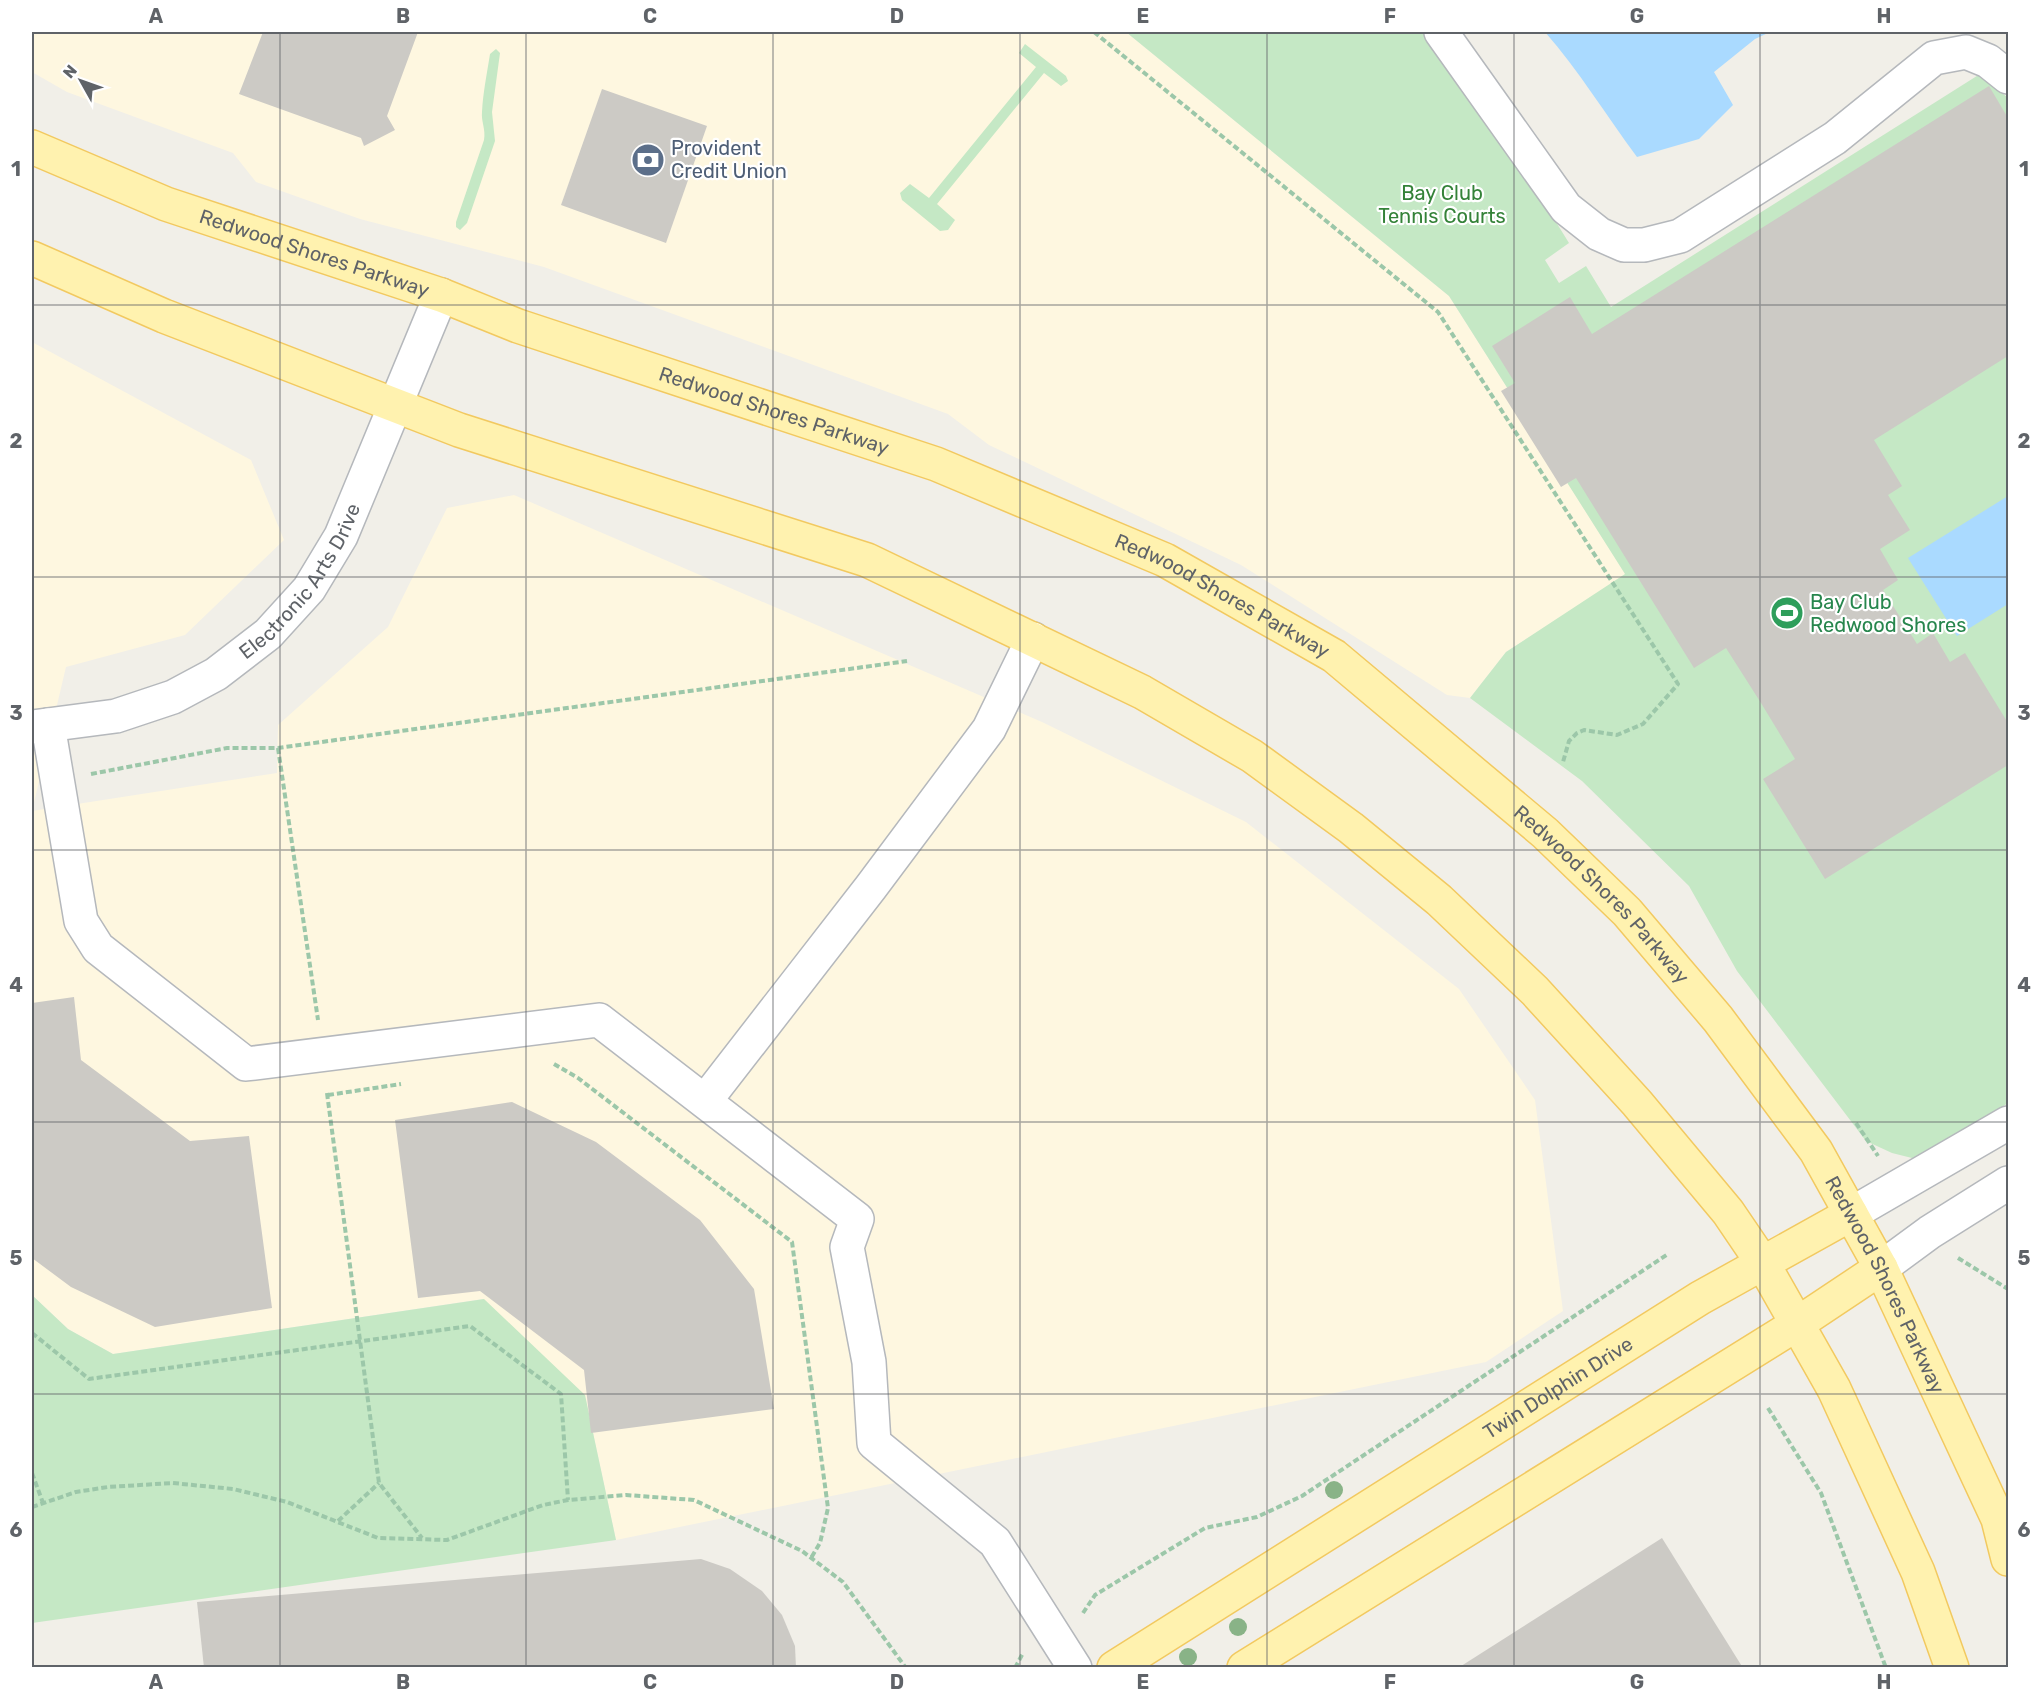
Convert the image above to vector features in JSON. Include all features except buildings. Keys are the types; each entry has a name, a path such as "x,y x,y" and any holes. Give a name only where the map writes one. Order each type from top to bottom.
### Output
{"main road":[{"name":"Redwood Shores Parkway","path":"32,147 166,204 441,295 518,326 936,464 1165,560 1334,656 1510,801 1627,912 1718,1019 1809,1142 1881,1268 1998,1519 2008,1559"},
{"path":"32,258 164,316 459,430 867,560 1142,693 1252,756 1351,828 1439,900 1535,991 1637,1103 1728,1212 1762,1262 1834,1389 1918,1572 1952,1668"},
{"name":"Twin Dolphin Drive","path":"1114,1668 1700,1298 1851,1214"},
{"path":"1244,1668 1797,1324 1881,1268"}],"street":[{"path":"1441,32 1566,208 1599,234 1624,244 1644,245 1680,236 1835,138 1934,58 1966,52 1988,61 2008,77"},
{"name":"Electronic Arts Drive","path":"40,726 116,716 173,697 216,674 268,634 309,589 341,536 397,406 441,295"},
{"path":"705,1101 871,887 989,729 1033,639"},
{"path":"40,726 57,781 81,921 98,948 246,1064 599,1020 857,1220 847,1247 869,1362 874,1443 996,1542 1075,1668"},
{"name":"Twin Dolphin Drive","path":"1851,1214 2008,1123"},
{"path":"1881,1268 1930,1232 2008,1183"}],"path":[{"path":"1094,32 1437,312 1678,684 1643,724 1617,735 1584,729 1577,733 1569,741 1563,762"},
{"path":"57,781 227,748 278,748 907,661"},
{"path":"278,748 328,1095 379,1483 422,1539"},
{"path":"551,1062 578,1078 792,1242 828,1508 820,1543 811,1558"},
{"path":"328,1095 410,1083"},
{"path":"1856,1123 1878,1156"},
{"path":"1082,1615 1095,1595 1205,1528 1257,1517 1302,1496 1668,1254"},
{"path":"1957,1257 2008,1289"},
{"path":"32,1333 89,1379 470,1326 561,1394 568,1500"},
{"path":"1768,1408 1821,1493 1886,1668"},
{"path":"32,1473 43,1503"},
{"path":"32,1508 76,1492 108,1487 173,1483 233,1489 286,1502 378,1538 447,1540 543,1505 568,1500 626,1495 694,1500 767,1533 811,1558 843,1582 906,1668"},
{"path":"338,1521 379,1483"}],"shaded area":[{"path":"32,32 1126,32 1449,296 1626,575 1506,652 1470,698 1447,695 1241,565 989,445 948,414 544,267 360,219 256,182 233,153 67,92 32,72"},
{"path":"32,342 251,460 284,540 185,635 66,667 32,811"},
{"path":"514,495 1042,722 1246,822 1459,989 1535,1100 1563,1311 1486,1362 616,1540 585,1396 483,1299 113,1354 68,1329 32,1295 32,811 277,773 278,725 388,627 447,508"}],"green space":[{"name":"Bay Club Redwood Shores","path":"1126,32 1427,32 1482,103 1569,243 1545,260 1559,283 1586,266 1611,307 1980,74 2008,98 2008,1103 1920,1160 1892,1153 1866,1141 1737,971 1689,886 1582,781 1470,698 1506,652 1625,574 1449,296"},
{"path":"1025,44 1066,76 1068,81 1061,86 1044,73 937,204 955,220 948,230 940,231 902,200 900,193 910,184 929,198 1036,67 1019,53"},
{"path":"496,49 500,53 492,112 495,141 467,223 460,230 456,227 456,222 484,140 482,116 484,90 490,54"},
{"path":"32,1295 68,1329 113,1354 484,1299 585,1395 616,1540 32,1623"}],"water":[{"path":"1545,32 1770,32 1755,39 1714,72 1733,105 1699,139 1637,157"},
{"path":"2008,496 2008,604 1957,636 1908,558"}],"place":[{"name":"Provident Credit Union","path":"648,160"},
{"name":"Bay Club Redwood Shores","path":"1787,613"}],"park label":[{"name":"Bay Club Tennis Courts","path":"1442,204"}]}
